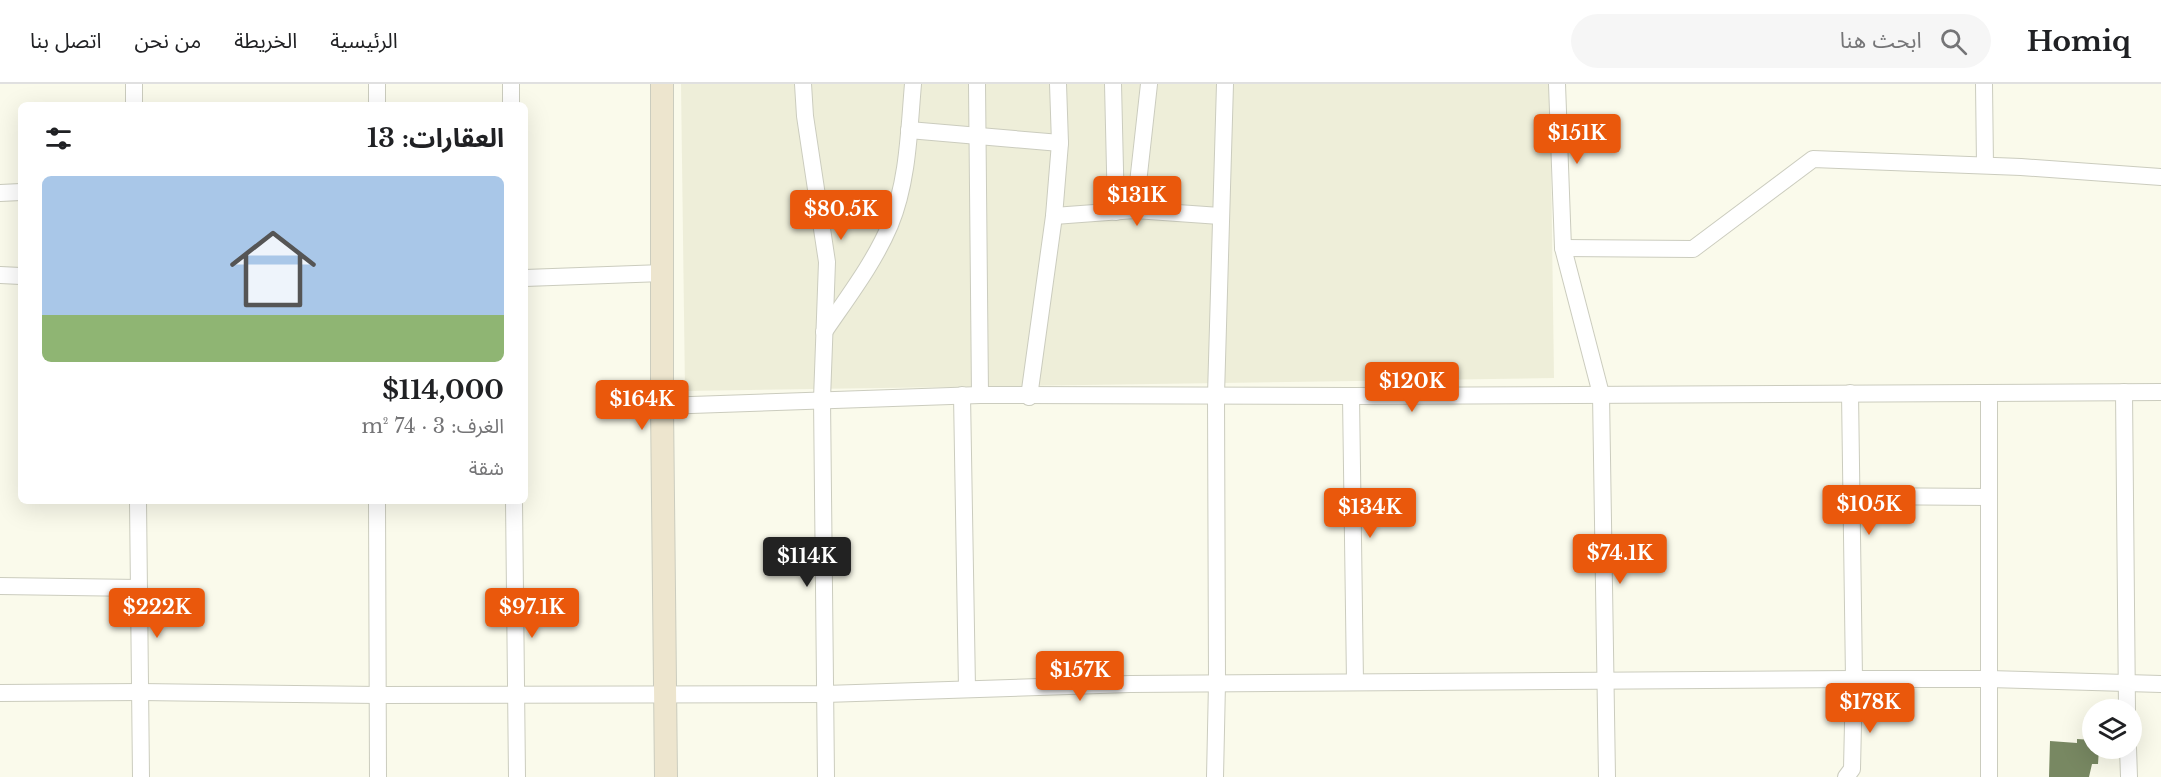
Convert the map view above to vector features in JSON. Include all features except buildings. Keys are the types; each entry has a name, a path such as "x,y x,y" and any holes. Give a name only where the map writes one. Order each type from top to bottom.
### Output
{"street":[{"path":"134,84 134,102"},
{"path":"377,84 377,102"},
{"path":"511,84 511,102"},
{"path":"662,84 662,406 666,777"},
{"path":"803,84 804,116 827,262 822,399 826,777"},
{"path":"824,332 865,271 890,225 905,167 913,84"},
{"path":"977,84 980,395"},
{"path":"1029,396 1054,216 1060,143 1058,84"},
{"path":"1113,84 1116,212"},
{"path":"1135,210 1149,84"},
{"path":"1215,777 1216,395 1226,84"},
{"path":"1557,84 1563,248 1601,394 1607,777"},
{"path":"1984,84 1985,165"},
{"path":"909,130 1060,143"},
{"path":"1563,248 1693,249 1813,159 1985,165 2161,177"},
{"path":"0,193 18,192"},
{"path":"1054,216 1135,210 1220,216"},
{"path":"528,278 663,273"},
{"path":"0,275 18,276"},
{"path":"2124,392 2127,699"},
{"path":"662,406 962,395 1351,396 2161,392"},
{"path":"1846,777 1852,769 1854,679 1850,393"},
{"path":"1989,394 1989,777"},
{"path":"962,395 967,688"},
{"path":"1351,396 1355,682"},
{"path":"1852,496 1989,497"},
{"path":"138,504 141,777"},
{"path":"377,504 378,777"},
{"path":"514,504 517,777"},
{"path":"0,586 139,588"},
{"path":"0,693 825,694 967,688 1217,683 1605,680 1989,679 2161,684"},
{"path":"2128,759 2129,777"}],"shaded area":[{"path":"681,84 1550,84 1554,378 685,391"}]}
